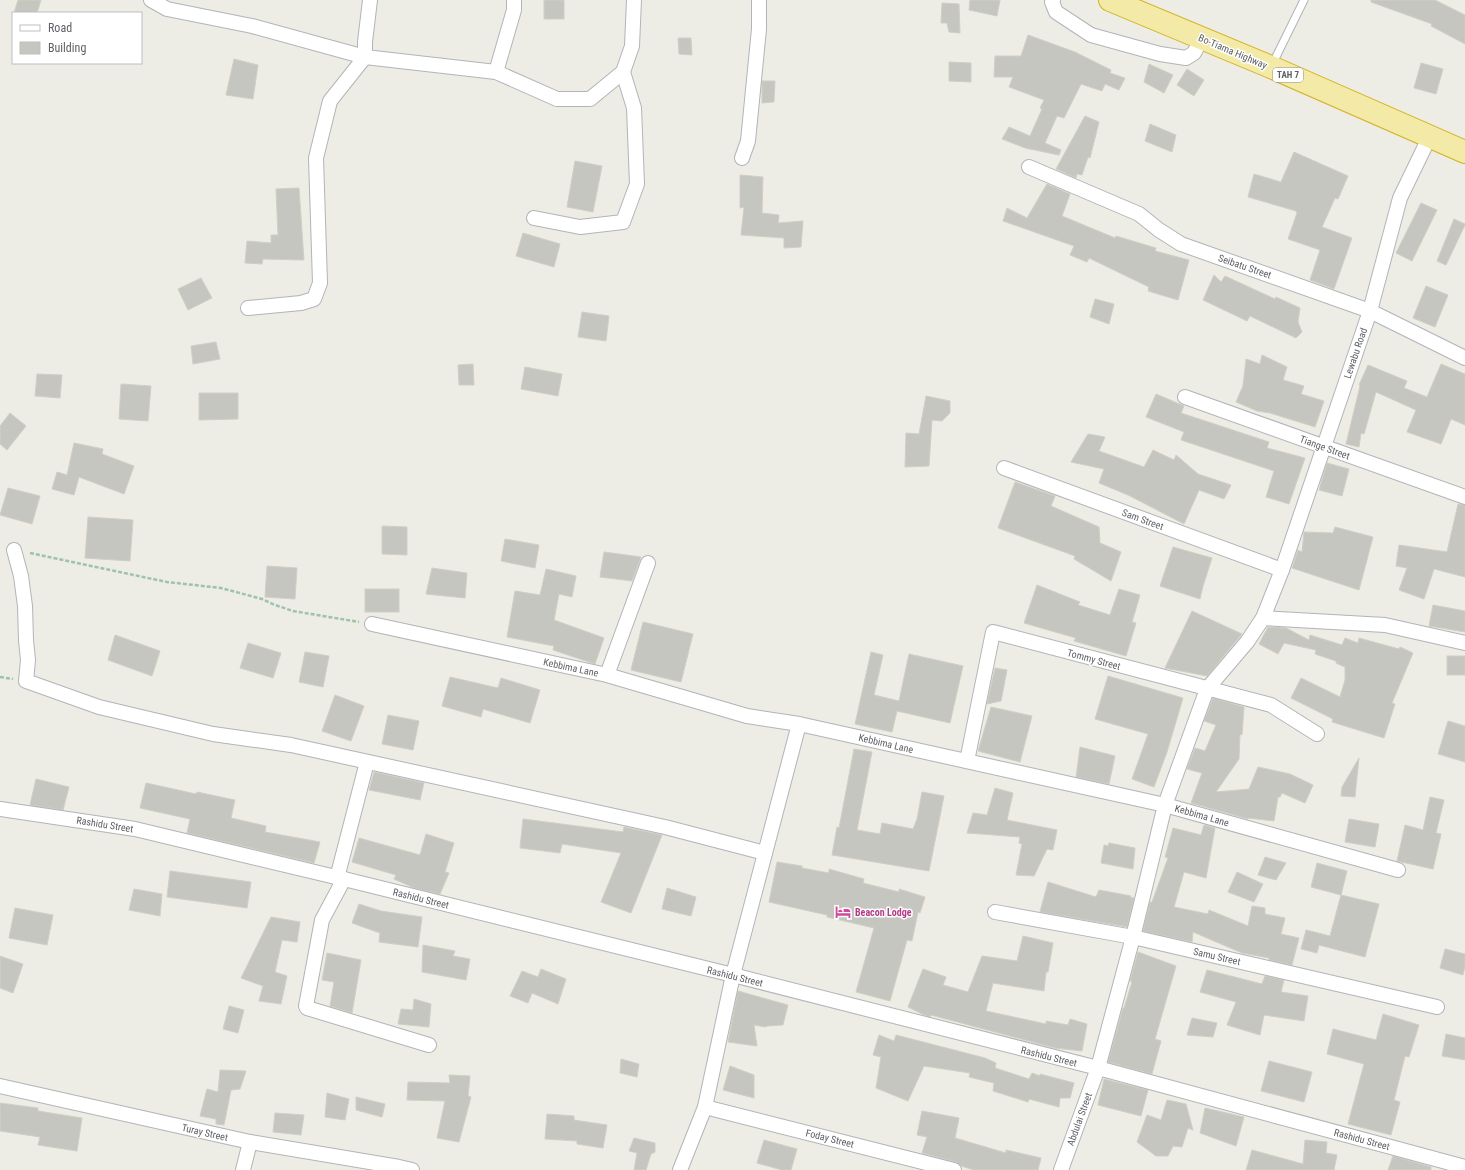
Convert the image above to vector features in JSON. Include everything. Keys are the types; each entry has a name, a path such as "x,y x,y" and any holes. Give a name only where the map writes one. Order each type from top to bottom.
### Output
{"highway":[{"name":"Bo-Tiama Highway","path":"1110,0 1271,67 1465,152"}],"street":[{"path":"151,0 167,10 252,26 365,57 496,72 557,99 590,98 624,72"},
{"path":"248,308 301,303 314,299 320,283 316,158 330,101 365,57 365,42 370,0"},
{"path":"496,72 514,10 514,0"},
{"path":"534,218 580,227 623,222 636,184 634,108 624,72 632,46 634,0"},
{"path":"742,158 748,141 759,29 759,0"},
{"path":"1053,0 1052,2 1056,12 1091,35 1160,54 1186,58 1194,53 1202,38"},
{"name":"Lewabu Road","path":"1207,688 1247,642 1263,618 1282,570 1370,311 1400,198 1430,136"},
{"name":"Seibatu Street","path":"1029,167 1139,214 1159,230 1181,244 1370,311 1465,358"},
{"name":"Tiange Street","path":"1185,397 1465,498"},
{"name":"Sam Street","path":"1004,468 1282,570"},
{"path":"14,550 21,576 25,606 28,660 26,681 99,707 213,734 291,745 665,827 765,853"},
{"path":"607,675 648,563"},
{"path":"1263,618 1385,625 1465,643"},
{"name":"Kebbima Lane","path":"372,624 607,675 747,716 798,724 1165,805 1398,870"},
{"name":"Tommy Street","path":"967,762 993,632 1270,705 1317,734"},
{"name":"Abdulai Street","path":"1060,1170 1098,1068 1133,937 1165,805 1207,688"},
{"path":"680,1170 705,1107 733,975 798,724"},
{"path":"367,762 341,879 322,920 306,1006 307,1008 430,1045"},
{"name":"Rashidu Street","path":"0,809 135,829 341,879 733,975 1098,1068 1465,1167"},
{"name":"Samu Street","path":"995,912 1133,937 1437,1007"},
{"name":"Turay Street","path":"0,1086 250,1142 412,1170"},
{"name":"Foday Street","path":"705,1107 954,1170"},
{"path":"243,1170 250,1142"}],"lane":[{"path":"1271,67 1304,0"}],"path":[{"path":"14,550 167,582 221,588 262,599 293,611 372,624"}],"building":[{"path":"18,0 41,0 37,12 14,12"},
{"path":"544,0 564,0 564,19 544,19"},
{"path":"970,0 1000,0 997,16 969,10"},
{"path":"1371,0 1435,0 1465,15 1465,44 1431,26 1432,24 1371,2"},
{"path":"942,3 959,4 960,33 949,32 947,23 941,23"},
{"path":"1028,35 1075,52 1111,70 1110,73 1125,78 1119,90 1105,84 1102,91 1081,84 1064,118 1057,116 1045,143 1061,150 1059,155 1025,148 1002,139 1009,127 1030,136 1042,109 1040,108 1044,100 1009,87 1013,77 994,77 995,56 1021,56"},
{"path":"678,38 691,38 692,55 679,54"},
{"path":"234,59 258,65 253,99 226,95"},
{"path":"949,62 971,63 971,82 949,81"},
{"path":"1421,63 1443,69 1436,94 1414,88"},
{"path":"1149,64 1173,75 1164,93 1144,82"},
{"path":"1187,69 1204,80 1194,96 1177,85"},
{"path":"762,81 775,81 774,102 762,103"},
{"path":"1085,116 1099,122 1090,158 1088,157 1082,175 1077,174 1076,178 1056,169"},
{"path":"1150,124 1176,135 1172,152 1145,141"},
{"path":"1294,152 1348,176 1338,199 1335,198 1322,227 1352,238 1334,289 1310,280 1320,250 1288,239 1297,213 1296,211 1248,197 1254,174 1281,182"},
{"path":"575,161 602,166 593,212 567,207"},
{"path":"740,175 763,177 762,213 779,215 778,223 803,221 801,247 784,248 784,238 741,235 744,207 740,208"},
{"path":"1047,184 1070,194 1062,216 1115,238 1116,236 1156,248 1155,251 1189,260 1178,300 1148,291 1149,287 1089,258 1087,262 1070,255 1074,246 1003,221 1007,208 1027,218"},
{"path":"299,188 304,260 263,259 262,264 245,263 247,241 271,243 271,235 278,235 276,189"},
{"path":"1421,203 1437,210 1412,261 1396,253"},
{"path":"1454,219 1465,225 1446,265 1437,261"},
{"path":"523,233 560,244 554,267 516,256"},
{"path":"1214,275 1221,282 1225,276 1275,299 1276,297 1300,308 1298,322 1302,332 1296,338 1250,316 1247,321 1203,300"},
{"path":"201,278 212,298 188,310 178,289"},
{"path":"1426,286 1448,295 1435,327 1413,318"},
{"path":"1095,299 1114,304 1109,324 1090,317"},
{"path":"582,312 609,316 606,341 578,337"},
{"path":"216,342 220,359 193,364 191,346"},
{"path":"1262,355 1287,367 1283,380 1304,386 1301,394 1324,401 1315,427 1270,413 1257,411 1236,402 1243,386 1246,359 1260,364"},
{"path":"473,364 474,385 459,385 458,365"},
{"path":"1441,364 1465,374 1465,425 1451,419 1441,444 1407,432 1416,410 1376,392 1364,434 1361,433 1359,447 1346,444 1359,385 1368,365 1407,381 1404,388 1427,397"},
{"path":"525,367 562,374 558,396 521,389"},
{"path":"37,374 62,375 60,398 35,396"},
{"path":"121,384 151,386 148,421 119,419"},
{"path":"199,393 238,393 238,419 199,420"},
{"path":"1156,394 1184,406 1181,413 1269,442 1267,448 1305,458 1289,504 1266,497 1274,471 1181,440 1184,432 1146,417"},
{"path":"926,396 950,401 950,413 942,421 932,420 929,466 905,467 906,433 919,434"},
{"path":"10,413 26,426 7,450 0,444 0,426"},
{"path":"1088,434 1105,437 1099,451 1144,467 1153,450 1174,460 1176,455 1198,474 1231,485 1224,499 1199,490 1184,524 1128,495 1099,483 1104,469 1071,462"},
{"path":"74,443 103,449 102,454 134,466 124,494 79,477 74,495 52,489 57,472 67,475"},
{"path":"1327,463 1349,469 1342,496 1319,490"},
{"path":"1015,482 1055,496 1051,506 1099,527 1100,543 1121,552 1111,581 1074,559 1075,556 998,528"},
{"path":"8,488 40,496 32,524 0,515"},
{"path":"1458,504 1465,505 1465,577 1434,569 1424,599 1399,590 1407,568 1396,566 1399,545 1447,552"},
{"path":"88,517 133,520 130,561 85,558"},
{"path":"382,526 407,527 407,555 382,554"},
{"path":"1335,527 1373,537 1359,590 1292,568 1298,550 1302,552 1304,532 1333,533"},
{"path":"505,539 539,545 535,568 501,561"},
{"path":"1173,547 1212,558 1200,599 1160,586"},
{"path":"604,552 641,557 632,581 600,577"},
{"path":"267,566 297,568 295,599 265,597"},
{"path":"432,568 467,573 465,598 426,594"},
{"path":"546,569 576,576 572,597 559,594 554,620 604,638 595,664 553,650 554,646 507,637 515,591 540,595"},
{"path":"1037,585 1080,602 1078,605 1110,615 1119,589 1140,595 1132,622 1136,623 1126,656 1074,641 1076,638 1024,623"},
{"path":"365,589 399,589 399,612 365,612"},
{"path":"1433,605 1465,611 1465,632 1429,626"},
{"path":"1192,611 1242,634 1207,676 1165,668"},
{"path":"643,622 693,634 681,682 631,670"},
{"path":"1268,627 1286,628 1309,640 1310,635 1342,645 1345,638 1358,643 1359,638 1399,649 1400,647 1413,653 1392,703 1395,704 1384,738 1332,722 1333,719 1291,698 1301,678 1340,697 1345,680 1345,667 1336,663 1336,661 1315,654 1316,650 1284,643 1278,654 1259,644"},
{"path":"115,635 160,651 152,676 108,660"},
{"path":"248,643 281,653 273,678 240,668"},
{"path":"305,652 329,656 323,687 299,682"},
{"path":"871,652 883,655 874,695 899,701 909,654 963,666 950,723 897,711 892,732 855,724"},
{"path":"1447,656 1465,656 1465,675 1447,675"},
{"path":"995,668 1007,670 1001,701 987,704"},
{"path":"1108,676 1183,698 1167,752 1154,787 1132,779 1148,734 1095,719"},
{"path":"450,677 498,688 501,678 540,690 530,723 483,709 481,717 442,706"},
{"path":"335,695 364,706 351,741 322,731"},
{"path":"1213,698 1244,707 1242,735 1240,734 1239,759 1216,792 1249,789 1258,767 1290,774 1313,785 1305,803 1282,793 1280,797 1278,797 1274,821 1248,819 1191,803 1202,773 1187,769 1195,748 1205,751 1216,725 1204,721"},
{"path":"991,707 1032,716 1020,762 978,751"},
{"path":"388,715 419,721 413,750 382,744"},
{"path":"1448,721 1465,726 1465,762 1438,754"},
{"path":"1080,747 1115,756 1109,784 1076,777"},
{"path":"854,749 872,752 857,830 880,834 882,823 913,829 917,819 922,792 944,796 929,871 832,855 837,827 839,828"},
{"path":"1359,758 1355,797 1341,796 1342,787"},
{"path":"374,772 424,783 420,800 369,790"},
{"path":"36,779 69,787 63,810 30,805"},
{"path":"146,783 196,794 197,792 235,800 231,818 266,826 265,832 320,842 314,863 187,833 190,819 140,808"},
{"path":"995,788 1013,793 1007,820 1057,830 1053,850 1047,849 1034,876 1016,875 1022,844 1019,843 1020,837 967,833 973,813 987,815"},
{"path":"1430,797 1444,800 1436,833 1441,834 1433,869 1397,861 1405,825 1423,830"},
{"path":"523,819 623,832 624,827 662,835 631,913 601,902 621,853 562,844 560,853 520,848"},
{"path":"1349,819 1379,824 1375,847 1345,842"},
{"path":"1204,825 1215,828 1206,878 1184,872 1174,907 1208,914 1209,910 1248,926 1252,906 1265,908 1265,914 1285,918 1281,934 1299,938 1292,965 1269,960 1269,958 1242,953 1193,932 1192,942 1143,931 1150,902 1152,902 1168,858 1165,857 1173,828 1201,835"},
{"path":"426,834 454,843 445,872 449,873 440,894 414,888 394,879 396,875 352,862 359,838 420,855"},
{"path":"1109,843 1135,848 1133,869 1101,863 1104,845 1108,846"},
{"path":"1265,857 1286,863 1276,880 1258,875"},
{"path":"777,862 802,866 802,868 829,873 829,869 864,879 863,883 899,892 899,889 925,897 920,913 918,912 912,941 907,940 890,1001 856,992 874,928 827,917 827,915 769,902"},
{"path":"1317,863 1347,871 1341,895 1311,887"},
{"path":"170,871 251,882 247,908 167,897"},
{"path":"1237,872 1263,884 1254,902 1228,892"},
{"path":"1048,882 1096,897 1099,890 1131,896 1130,897 1134,898 1127,927 1040,912"},
{"path":"667,888 696,897 691,916 662,909"},
{"path":"134,889 162,894 160,916 129,910"},
{"path":"1341,895 1379,904 1365,957 1319,945 1317,953 1301,949 1306,930 1330,936"},
{"path":"359,904 381,911 422,917 418,947 379,942 380,933 352,923"},
{"path":"15,908 53,915 47,945 9,938"},
{"path":"271,917 300,922 297,942 282,940 275,972 287,976 281,1004 259,1001 263,986 241,978"},
{"path":"1023,936 1053,943 1048,972 1046,972 1044,991 993,983 986,1011 1046,1024 1046,1021 1068,1025 1070,1019 1087,1024 1082,1051 1055,1048 931,1015 930,1017 908,1007 923,969 946,977 943,985 968,992 982,956 1017,961"},
{"path":"423,945 455,951 453,956 470,959 466,980 422,972"},
{"path":"1445,949 1465,954 1463,975 1440,968"},
{"path":"1138,952 1176,966 1155,1039 1161,1041 1152,1074 1108,1062 1132,982 1130,981"},
{"path":"327,953 361,960 352,1013 330,1006 334,982 322,980"},
{"path":"0,956 23,964 13,993 0,988"},
{"path":"541,969 566,979 558,1004 532,993 528,1003 510,996 522,971 538,977"},
{"path":"1207,970 1262,984 1265,976 1284,980 1281,992 1308,996 1304,1021 1264,1015 1260,1035 1227,1025 1236,1002 1200,992"},
{"path":"738,991 788,1005 783,1025 766,1027 754,1025 757,1046 728,1042"},
{"path":"414,999 431,1004 429,1027 398,1024 401,1009 413,1010"},
{"path":"229,1006 244,1010 238,1033 223,1029"},
{"path":"1383,1014 1419,1025 1409,1057 1405,1056 1394,1100 1400,1102 1391,1135 1348,1124 1364,1064 1327,1054 1333,1029 1376,1040"},
{"path":"1192,1018 1217,1023 1213,1037 1187,1035"},
{"path":"1446,1034 1465,1038 1465,1060 1442,1056"},
{"path":"879,1035 894,1041 896,1035 985,1058 996,1063 995,1068 1029,1079 1032,1073 1074,1083 1070,1098 1060,1098 1059,1107 1029,1099 1028,1102 993,1091 994,1083 969,1077 970,1073 924,1066 908,1101 876,1088 881,1057 873,1055"},
{"path":"621,1059 639,1064 637,1077 620,1073"},
{"path":"1269,1061 1312,1072 1304,1102 1261,1091"},
{"path":"730,1066 754,1075 754,1098 723,1090"},
{"path":"220,1070 246,1071 240,1089 231,1090 224,1125 216,1124 216,1119 200,1116 207,1089 218,1092"},
{"path":"449,1075 470,1076 468,1096 471,1097 459,1142 437,1138 445,1101 407,1100 408,1082 450,1083"},
{"path":"1104,1079 1148,1090 1141,1116 1098,1105"},
{"path":"327,1093 349,1099 345,1120 325,1117"},
{"path":"356,1097 385,1104 382,1117 356,1110"},
{"path":"1167,1100 1186,1104 1193,1130 1188,1128 1182,1147 1173,1146 1168,1156 1156,1156 1137,1142 1147,1115 1161,1120"},
{"path":"0,1103 38,1108 38,1111 82,1118 77,1151 38,1145 40,1137 0,1131"},
{"path":"1205,1108 1244,1117 1236,1146 1200,1133"},
{"path":"922,1111 959,1118 955,1138 1006,1153 1006,1150 1041,1158 1038,1170 974,1170 961,1166 956,1162 922,1153 927,1137 917,1135"},
{"path":"275,1113 304,1115 301,1135 273,1132"},
{"path":"547,1114 574,1116 574,1120 607,1125 603,1148 577,1144 577,1141 545,1139"},
{"path":"634,1138 655,1143 655,1152 651,1154 646,1170 634,1170 637,1153 629,1151"},
{"path":"764,1140 797,1149 791,1170 782,1170 757,1163"},
{"path":"1305,1140 1327,1142 1326,1153 1337,1155 1334,1170 1246,1170 1252,1150 1303,1164"},
{"path":"1393,1156 1431,1167 1431,1170 1388,1170"}],"place":[{"name":"Beacon Lodge","path":"843,912"}]}
